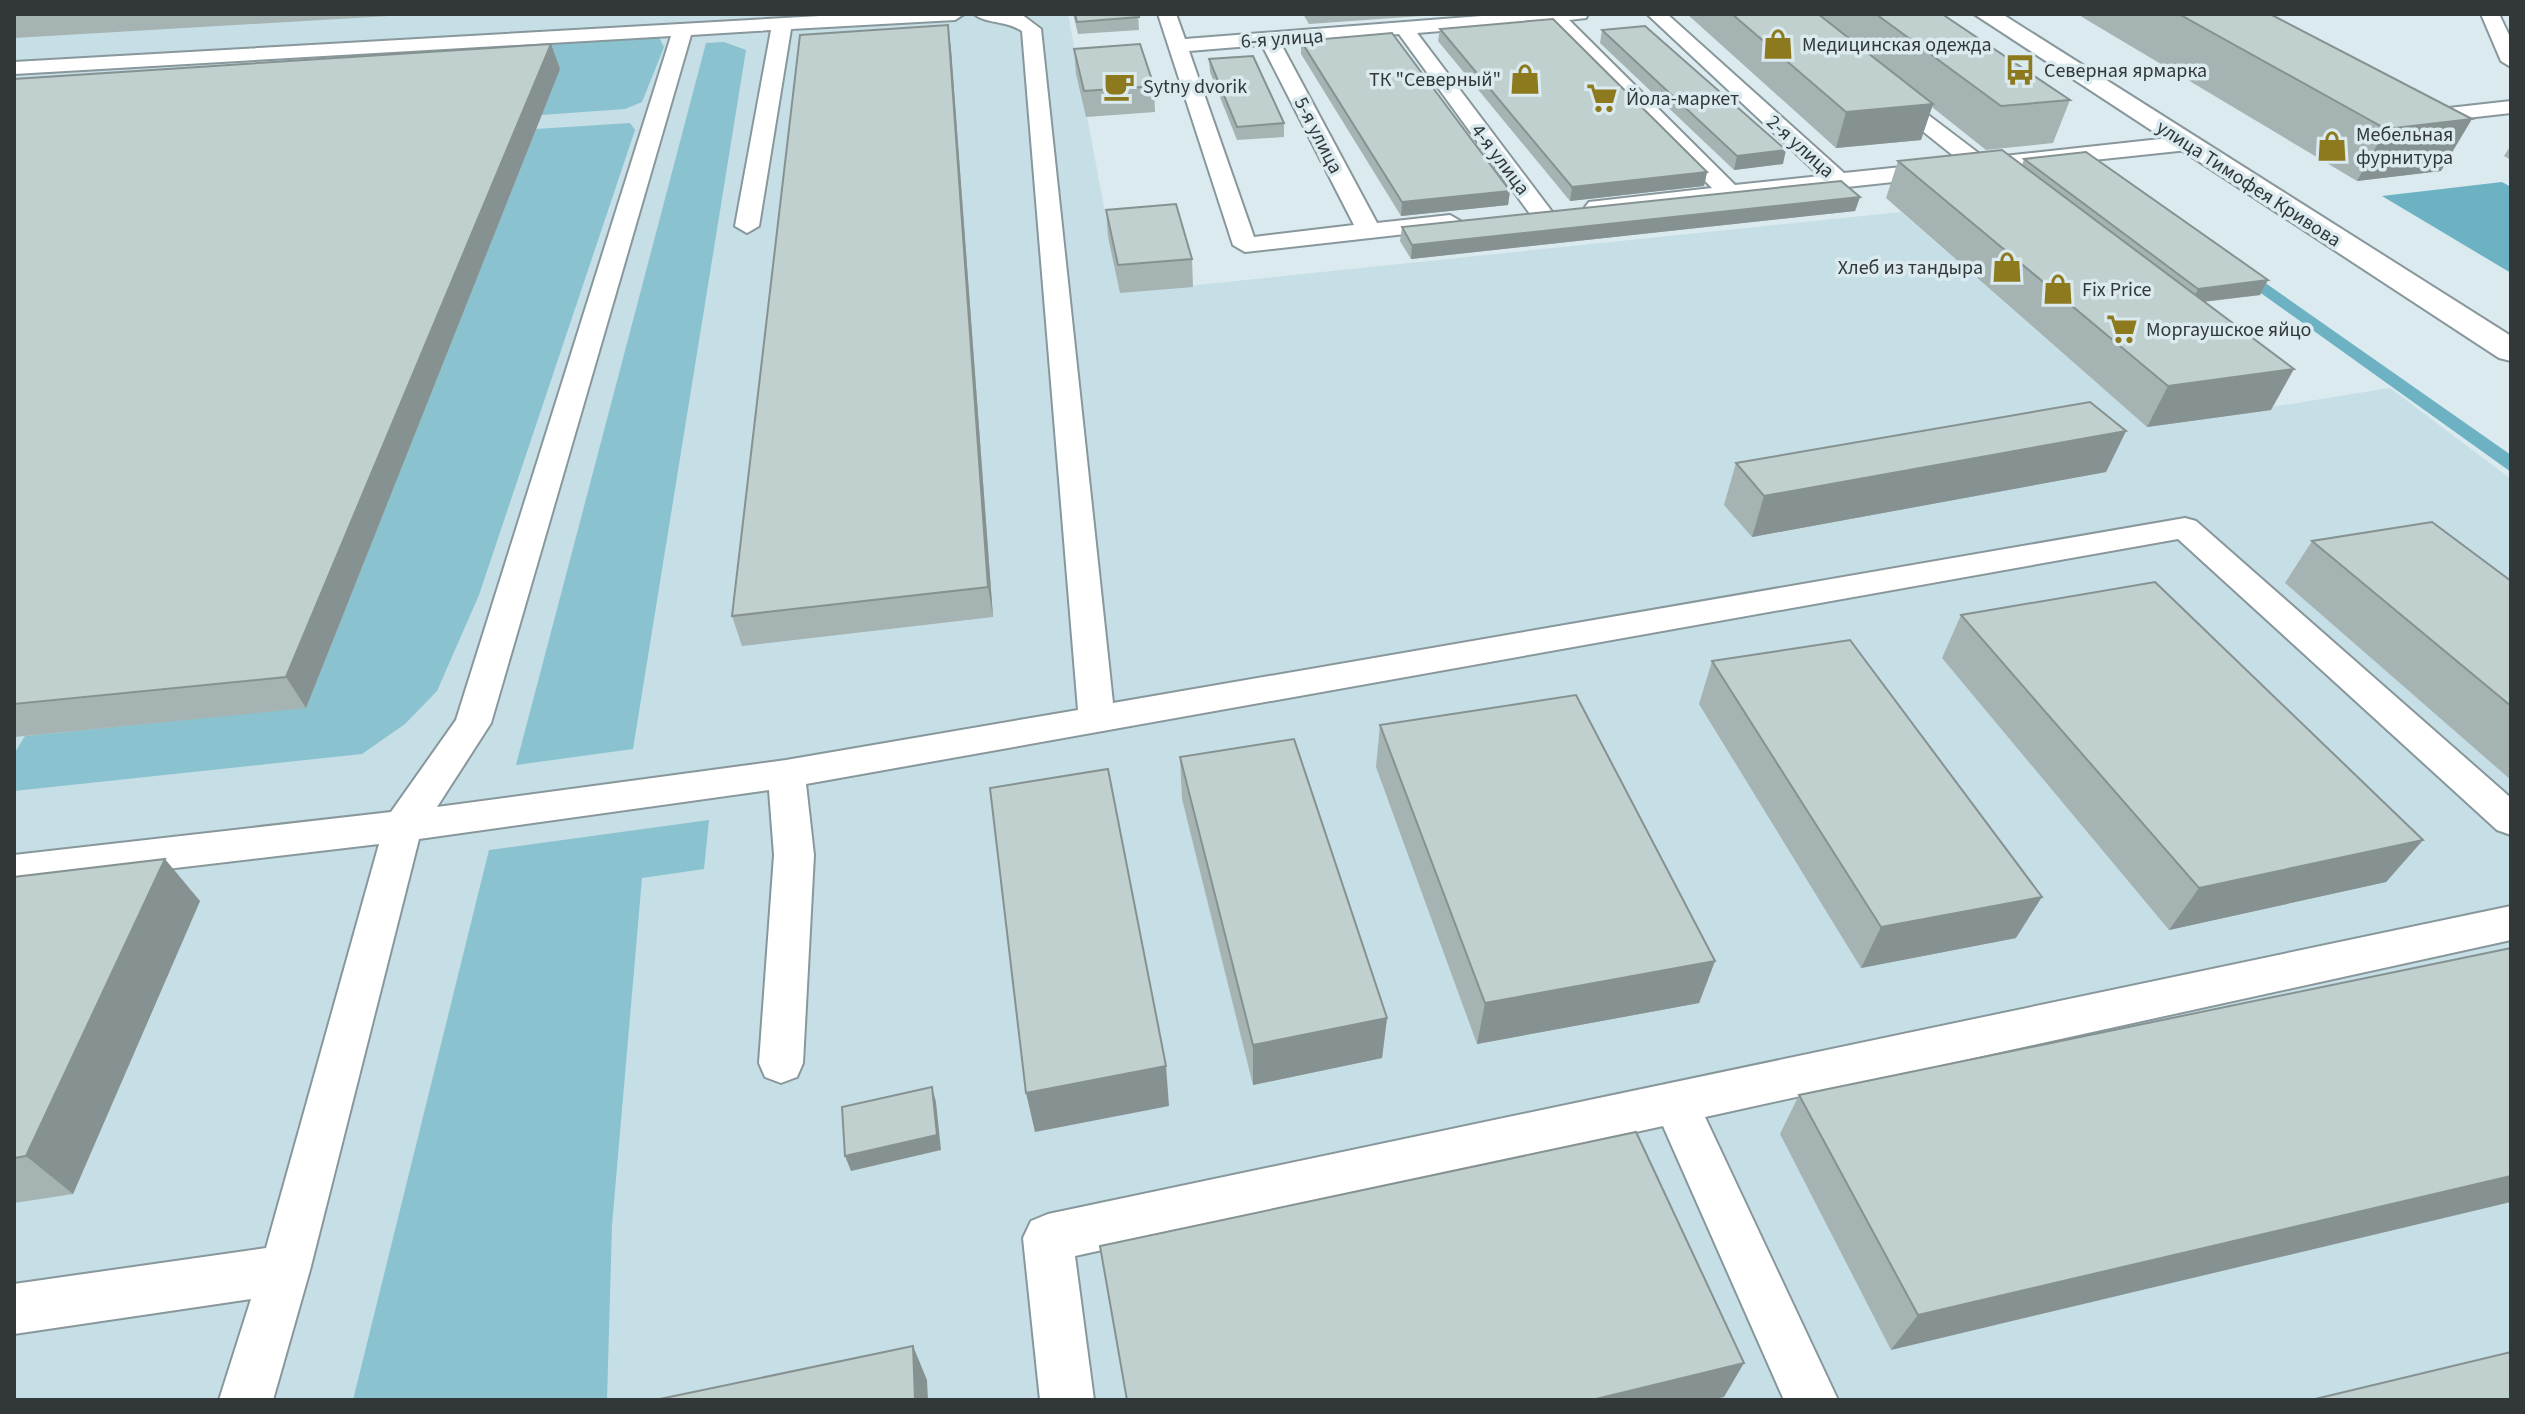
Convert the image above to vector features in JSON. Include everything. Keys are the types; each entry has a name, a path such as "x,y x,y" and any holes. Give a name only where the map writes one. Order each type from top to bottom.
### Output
{"street":[{"name":"улица Тимофея Кривова","path":"1986,14 2511,351"}],"lane":[{"path":"14,68 955,14"},
{"path":"983,14 1013,17 1031,29 1097,719"},
{"path":"1167,14 1245,245 1479,219"},
{"name":"6-я улица","path":"1177,46 1579,14"},
{"name":"2-я улица","path":"1656,14 1839,181"},
{"path":"2490,14 2511,61"},
{"path":"1554,16 1729,192"},
{"path":"747,226 782,23"},
{"path":"246,1400 285,1270 403,826 473,723 683,28"},
{"name":"4-я улица","path":"1404,28 1557,211"},
{"name":"5-я улица","path":"1269,39 1369,231"},
{"path":"1871,80 2005,185"},
{"path":"2391,112 2405,119 2511,107"},
{"path":"1510,216 2188,143"},
{"path":"14,871 403,826 786,774 2185,528 2511,820"},
{"path":"781,1063 794,855 786,774"},
{"path":"1067,1400 1048,1238 2511,923"},
{"path":"1676,1104 1811,1400"},
{"path":"14,1309 285,1270"}],"shaded area":[{"path":"14,14 1068,14 1120,293 1901,212 2147,427 2390,388 2511,479 2511,1400 14,1400"},
{"path":"639,35 660,39 664,47 642,102 625,109 541,115 559,69 443,54 463,47"},
{"path":"724,42 746,50 633,749 516,765 706,43"},
{"path":"630,123 635,130 479,595 437,691 405,724 362,754 14,791 14,754 25,736 306,707 536,129"},
{"path":"2502,182 2511,187 2511,273 2382,196"},
{"path":"2134,191 2511,455 2511,472 2121,193"},
{"path":"709,820 704,869 642,878 612,1225 607,1400 353,1400 489,850"}],"building":[{"path":"1075,14 1138,14 1139,17 1077,22"},
{"path":"1732,14 1818,14 1933,104 1846,112"},
{"path":"1876,14 1942,14 2070,100 2001,106"},
{"path":"2179,14 2270,14 2472,119 2386,129"},
{"path":"1553,19 1707,172 1572,187 1440,29"},
{"path":"948,25 988,587 732,616 800,35"},
{"path":"1645,26 1786,150 1737,156 1602,30"},
{"path":"1392,33 1510,191 1402,202 1301,41"},
{"path":"551,44 286,677 14,704 14,79"},
{"path":"1140,44 1154,86 1084,91 1074,49"},
{"path":"1253,56 1284,123 1237,127 1209,59"},
{"path":"2002,150 2294,369 2168,386 1898,161"},
{"path":"2086,152 2268,280 2198,289 2024,159"},
{"path":"1841,181 1860,197 1412,245 1402,227"},
{"path":"1176,204 1192,259 1118,265 1106,210"},
{"path":"2090,402 2126,431 1764,496 1736,463"},
{"path":"2432,522 2511,581 2511,706 2312,541"},
{"path":"2155,582 2423,840 2199,888 1961,615"},
{"path":"1850,640 2042,897 1881,927 1712,661"},
{"path":"1576,695 1715,961 1485,1003 1380,725"},
{"path":"1294,739 1387,1018 1253,1045 1180,757"},
{"path":"1108,769 1166,1066 1026,1093 990,788"},
{"path":"165,859 26,1156 14,1158 14,877"},
{"path":"2511,948 2511,1176 1918,1315 1799,1095"},
{"path":"932,1087 937,1135 845,1156 842,1107"},
{"path":"1636,1132 1744,1363 1592,1400 1127,1400 1100,1246"},
{"path":"913,1346 915,1400 655,1400"},
{"path":"2511,1352 2511,1400 2311,1400"}],"place":[{"name":"Медицинская одежда","path":"1778,44"},
{"name":"Северная ярмарка","path":"2020,70"},
{"name":"ТК \"Северный\"","path":"1525,79"},
{"name":"Sytny dvorik","path":"1119,86"},
{"name":"Йола-маркет","path":"1602,98"},
{"name":"Мебельная фурнитура","path":"2332,146"},
{"name":"Хлеб из тандыра","path":"2007,267"},
{"name":"Fix Price","path":"2058,289"},
{"name":"Моргаушское яйцо","path":"2122,329"}]}
